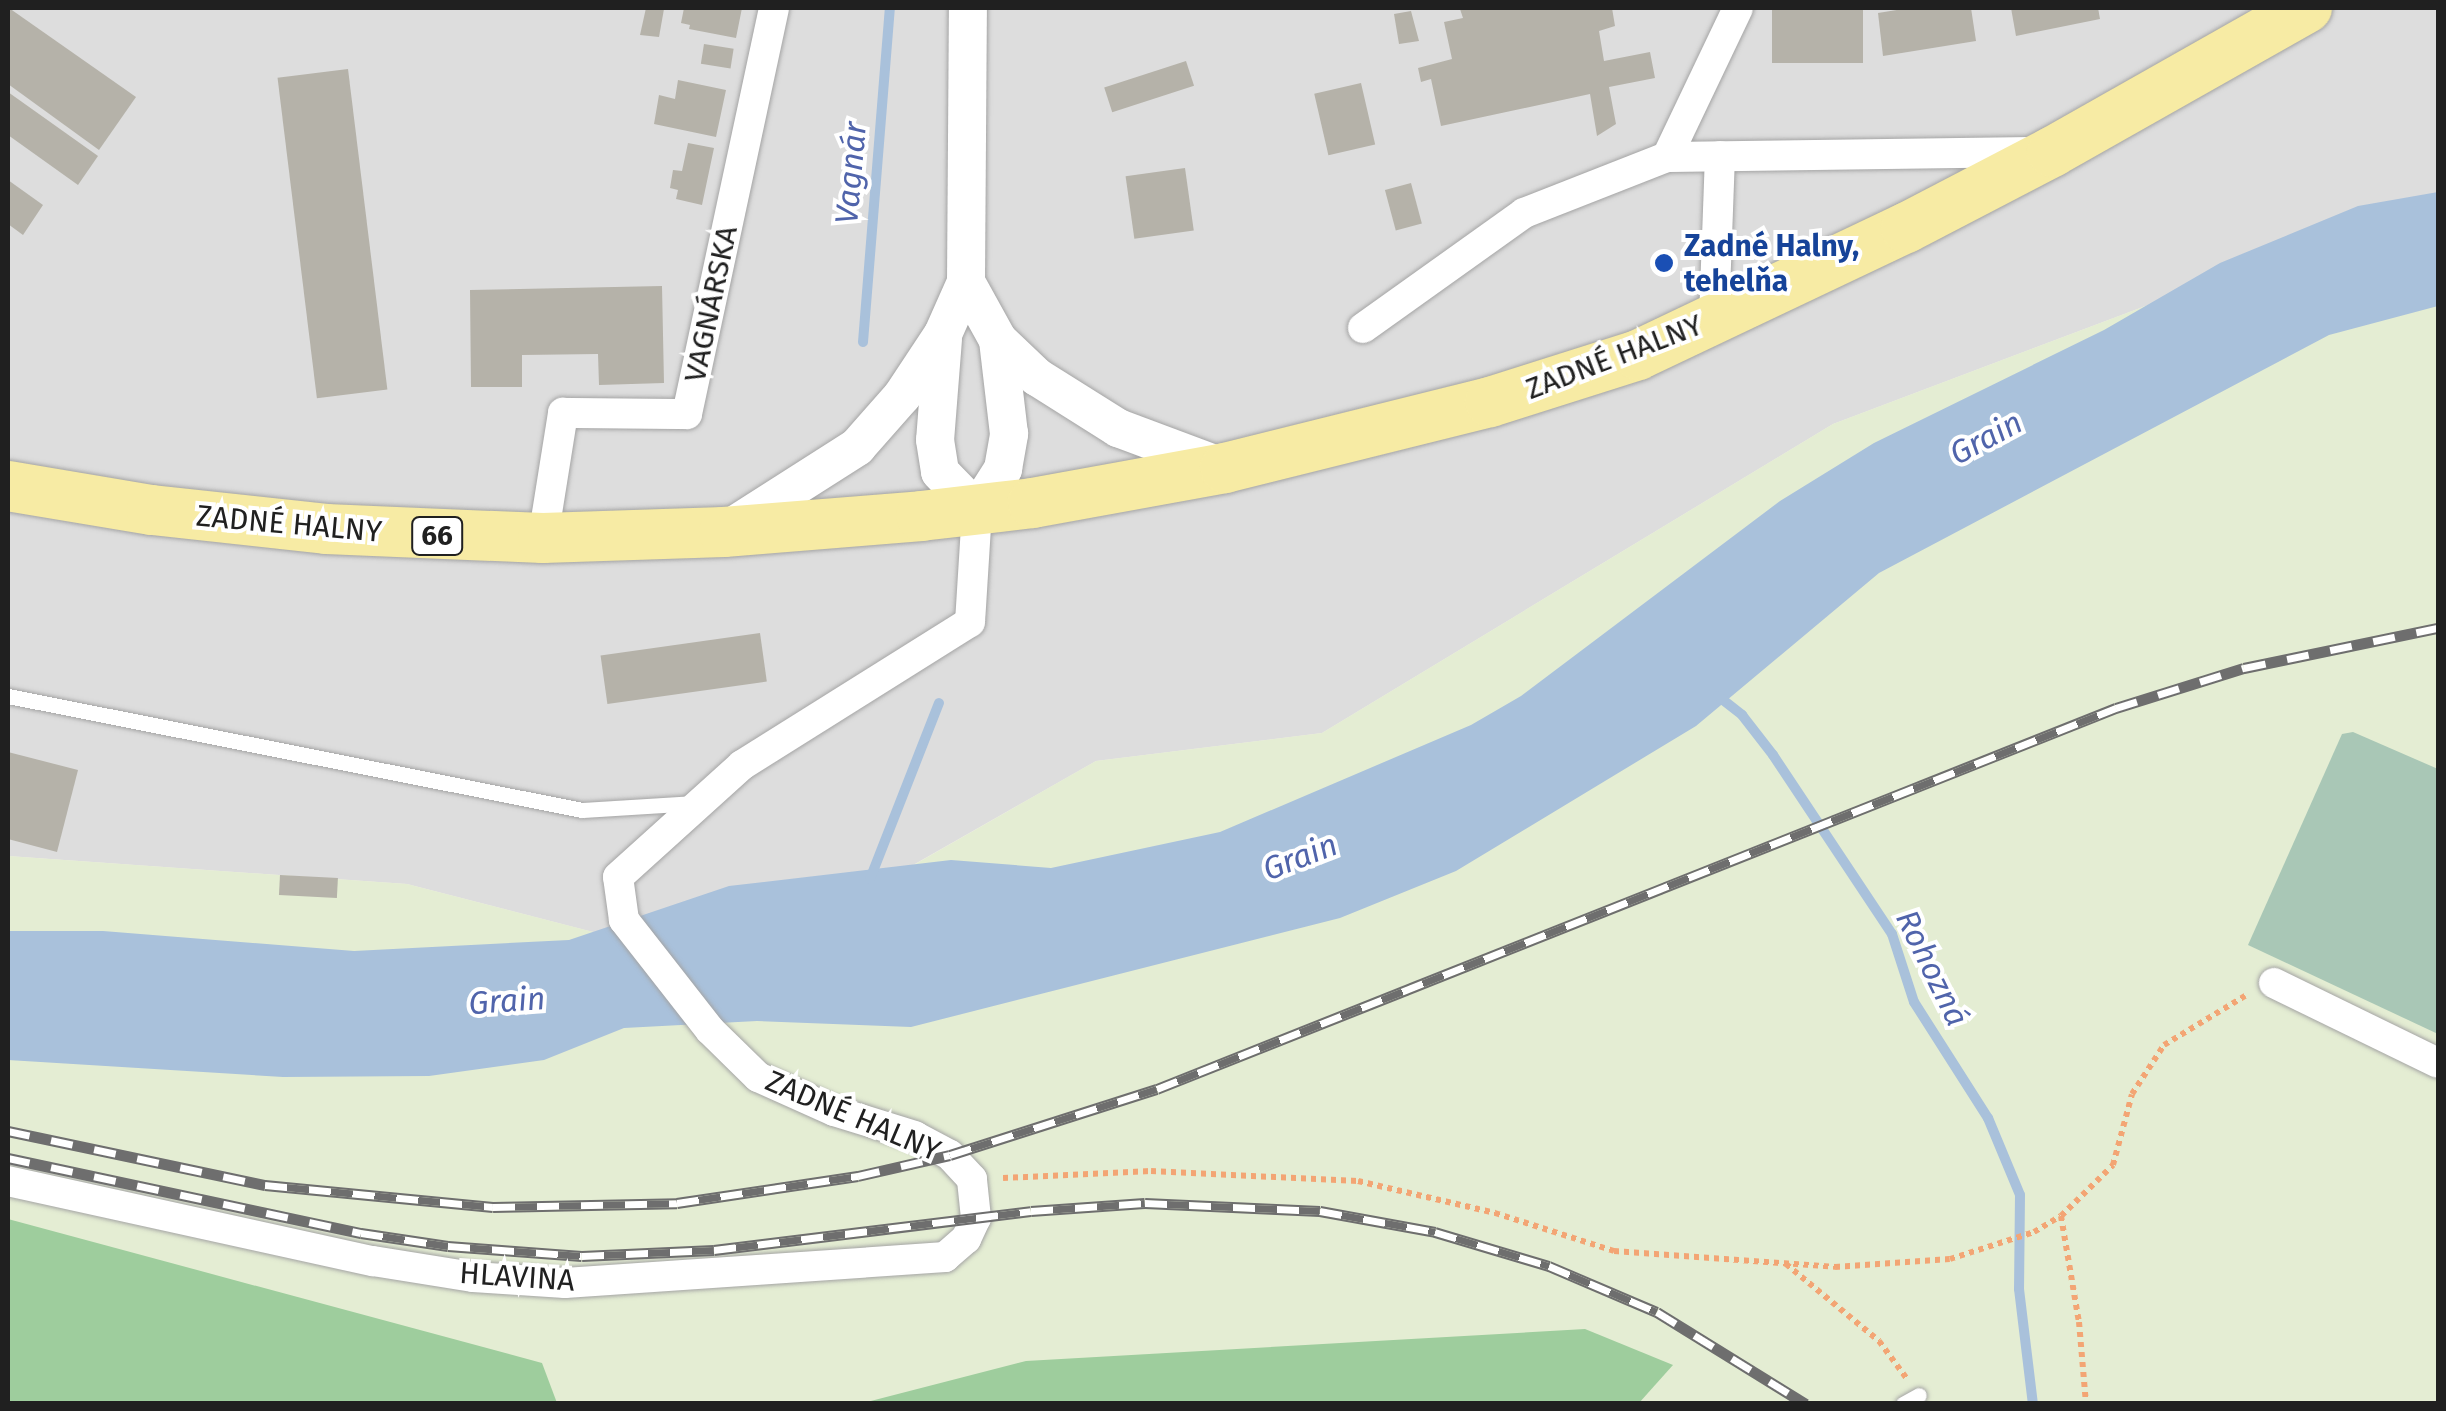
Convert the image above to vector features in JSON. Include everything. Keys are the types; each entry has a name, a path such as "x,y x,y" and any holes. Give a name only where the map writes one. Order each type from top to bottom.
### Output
{"main road":[{"name":"ZADNÉ HALNY","path":"8,486 152,510 308,528 543,538 724,532 921,516 1225,468 1490,402 1638,355 2052,152 2306,8"}],"street":[{"name":"VAGNÁRSKA","path":"543,538 564,413 688,414 774,8"},
{"path":"724,532 857,448 902,396 943,334 966,282 968,8"},
{"path":"1667,157 1738,8"},
{"path":"1363,328 1524,213 1667,157 2052,152"},
{"path":"1714,320 1720,156"},
{"path":"966,282 998,340 1036,377 1118,428 1225,468"},
{"path":"943,334 935,440 940,472 978,510 1004,469 1009,434 998,340"},
{"name":"ZADNÉ HALNY","path":"972,1179 950,1155 915,1136 834,1111 758,1076 710,1030 624,920 618,877 742,765 970,622 978,510"},
{"path":"2274,983 2438,1063"},
{"name":"HLAVINA","path":"8,1181 373,1261 473,1276 565,1283 945,1258 966,1239 976,1218 972,1179"}],"lane":[{"path":"8,696 582,810 700,802"}],"path":[{"name":"ZADNÉ HALNY","path":"972,1179 1151,1171 1358,1181 1495,1213 1614,1251 1835,1267 1950,1259 2034,1232 2061,1216 2113,1165 2132,1094 2164,1045 2212,1012 2274,983"},
{"path":"2061,1216 2079,1322 2086,1404"},
{"path":"1785,1263 1879,1341 1911,1399"}],"shaded area":[{"path":"8,8 2438,8 2438,248 2172,296 1833,424 1322,733 1096,761 732,968 407,884 8,856"}],"green space":[{"path":"2438,248 2438,1403 8,1403 8,856 407,884 733,968 1096,761 1322,733 1833,424 2172,296"},
{"path":"2353,732 2438,769 2438,1034 2248,945 2342,734"},
{"path":"8,1219 542,1363 557,1403 8,1403"},
{"path":"1585,1329 1673,1365 1639,1403 863,1403 1026,1361"}],"water":[{"name":"Grain","path":"2438,192 2438,306 2329,335 1879,573 1696,726 1456,871 1340,918 911,1027 757,1021 624,1028 544,1060 429,1076 283,1077 8,1060 8,931 103,931 354,951 569,940 729,886 951,860 1051,868 1220,832 1471,725 1521,696 1780,501 1874,443 2104,330 2220,263 2358,206"}],"building":[{"path":"9,8 136,97 99,150 8,84"},
{"path":"646,8 664,9 659,37 640,35"},
{"path":"684,8 742,8 736,38 689,29 690,25 681,23"},
{"path":"1612,8 1615,26 1599,31 1604,61 1650,52 1655,78 1609,87 1616,124 1597,136 1590,94 1441,126 1431,79 1421,82 1418,68 1452,59 1444,22 1463,18 1460,9"},
{"path":"1772,8 1863,8 1863,63 1772,63"},
{"path":"1909,8 1971,8 1976,41 1883,56 1878,13"},
{"path":"2011,8 2098,8 2100,19 2016,36"},
{"path":"1411,11 1419,41 1399,44 1394,14"},
{"path":"704,44 734,49 731,68 701,64"},
{"path":"1186,61 1194,86 1112,112 1104,88"},
{"path":"348,69 387,390 317,398 278,78"},
{"path":"678,80 726,90 716,137 654,124 659,95 675,99"},
{"path":"1361,83 1375,144 1328,155 1314,94"},
{"path":"8,92 98,156 78,185 8,135"},
{"path":"688,143 714,148 702,205 676,199 678,190 670,188 673,170 682,171"},
{"path":"1185,168 1194,230 1134,239 1126,176"},
{"path":"8,180 43,205 23,235 8,224"},
{"path":"1411,183 1422,224 1396,231 1385,190"},
{"path":"662,286 664,383 599,385 598,354 522,355 522,387 471,387 470,290"},
{"path":"760,633 767,682 607,704 601,655"},
{"path":"8,752 78,770 57,852 8,839"},
{"path":"280,875 338,878 337,898 279,895"}],"waterway":[{"name":"Vagnár","path":"863,342 890,8"},
{"name":"Rohozná","path":"1718,696 1742,715 1773,755 1892,934 1914,1002 1988,1118 2020,1195 2019,1289 2033,1404"},
{"name":"Vagnár","path":"870,879 939,703"}],"railway":[{"path":"8,1131 265,1185 493,1207 677,1203 858,1176 950,1155 1157,1089 2116,708 2244,668 2438,628"},
{"path":"8,1158 361,1233 448,1246 582,1256 714,1250 1031,1211 1145,1203 1320,1211 1435,1232 1549,1266 1657,1312 1806,1404"}],"place":[{"name":"Zadné Halny, tehelňa","path":"1664,263"}]}
